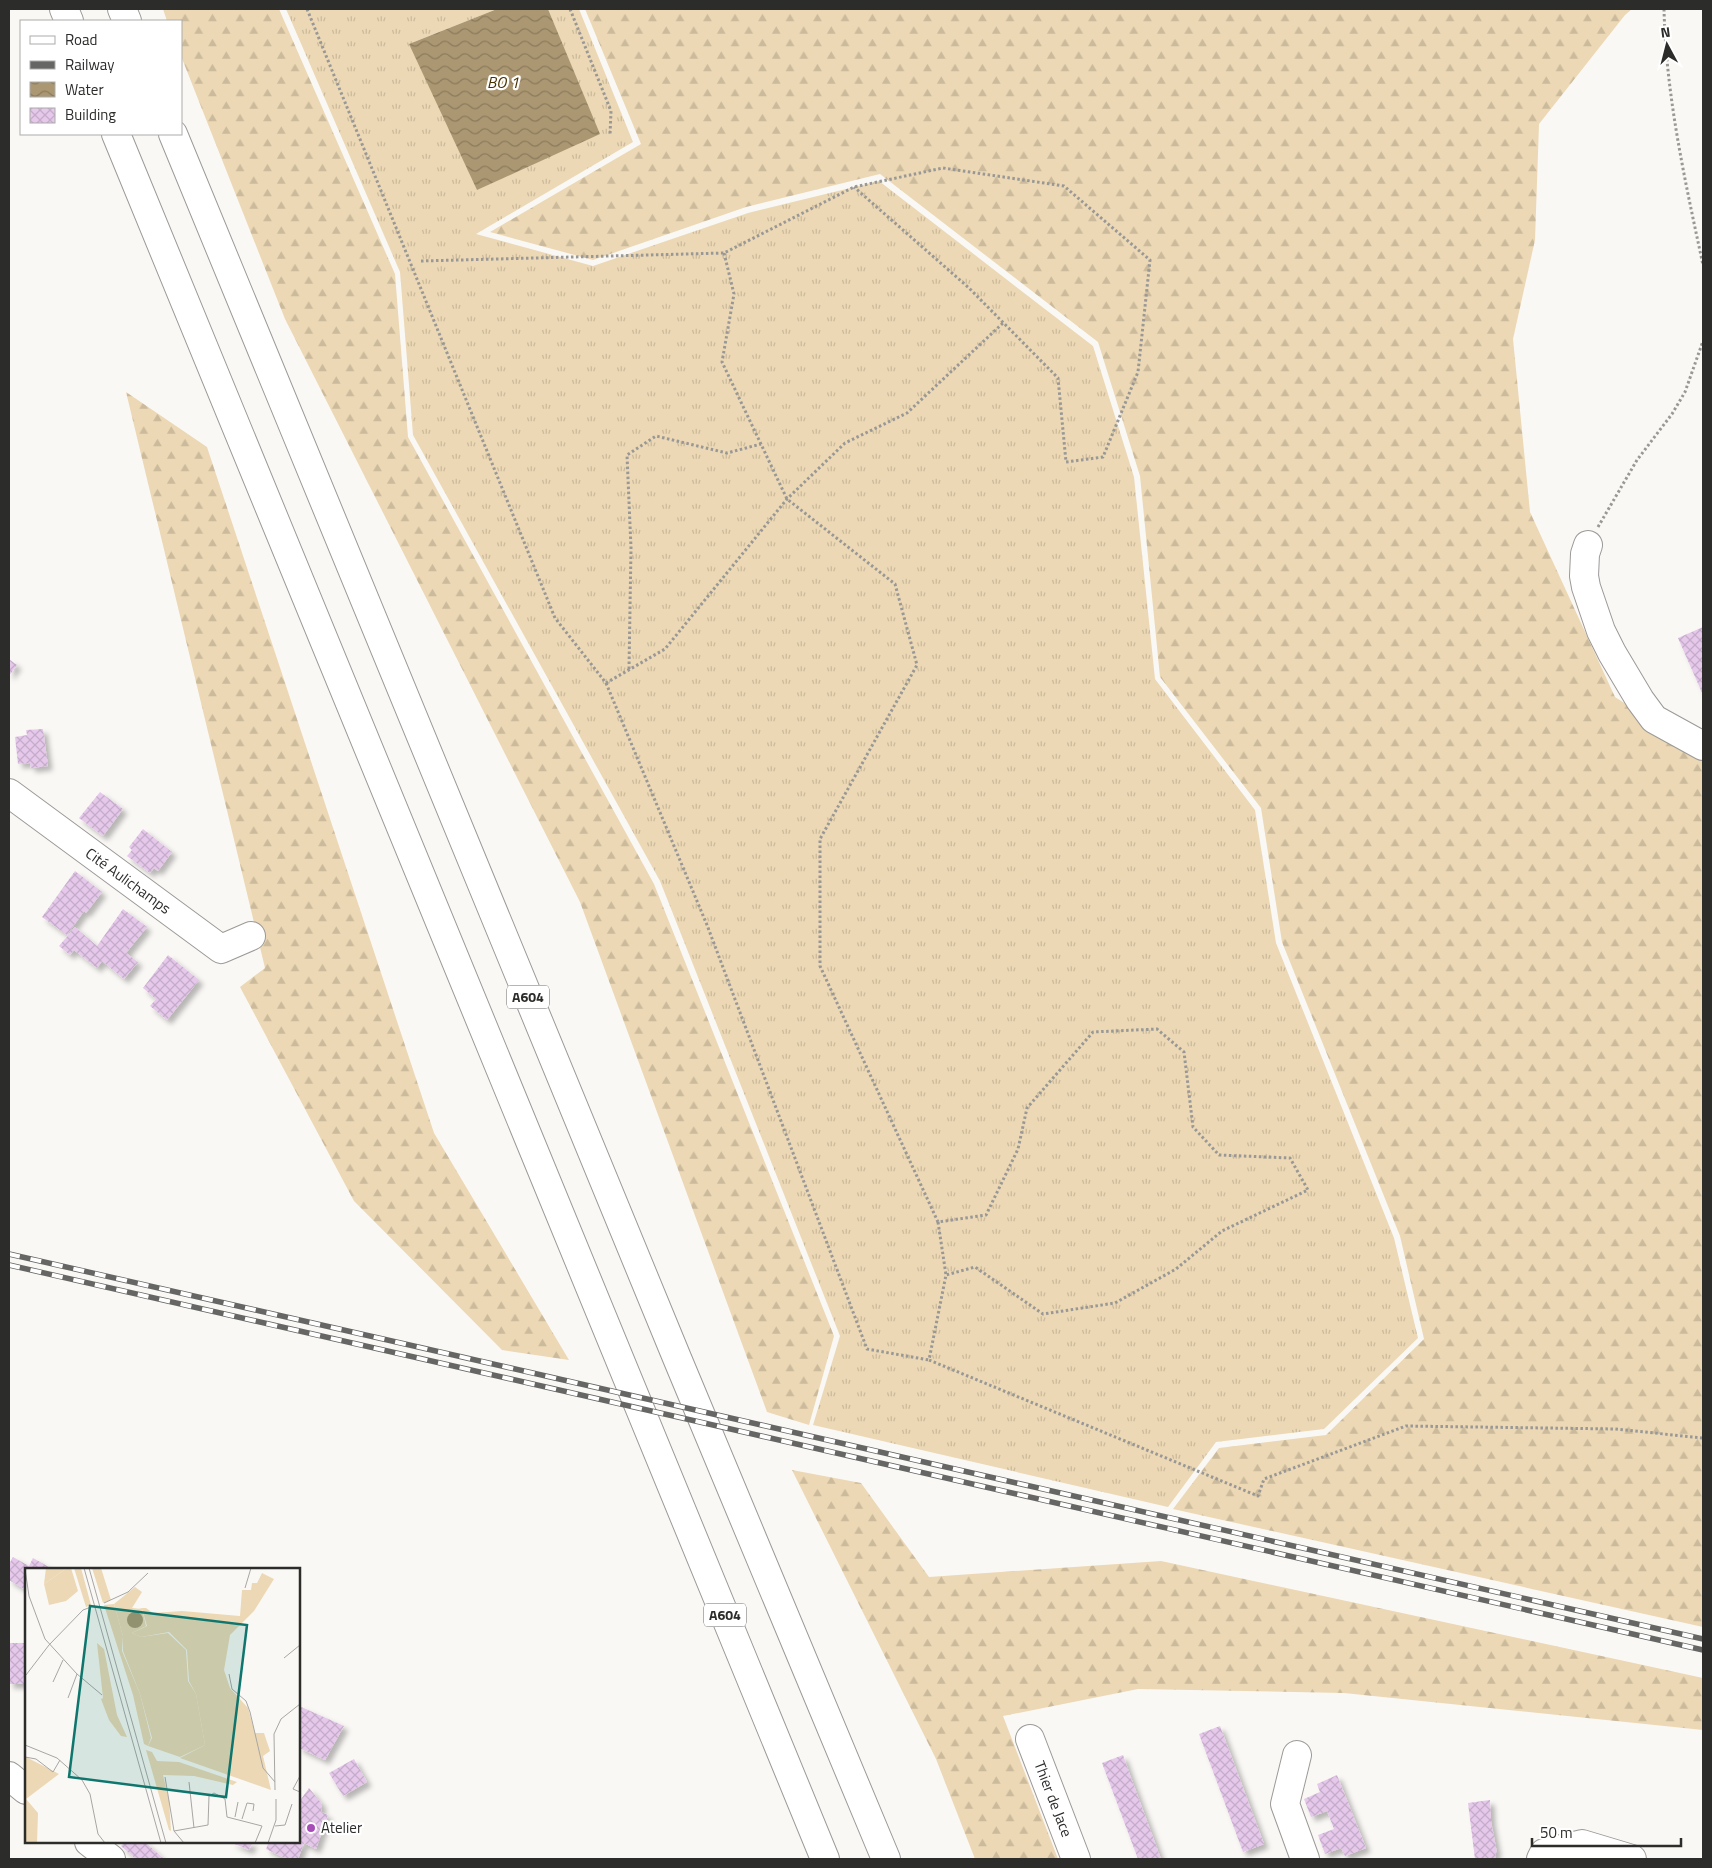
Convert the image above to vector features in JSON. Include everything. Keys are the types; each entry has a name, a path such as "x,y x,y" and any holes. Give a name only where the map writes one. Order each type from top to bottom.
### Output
{"main road":[{"name":"A604","path":"116,135 825,1859"},
{"name":"A604","path":"173,135 666,1331 886,1859"},
{"path":"1588,545 1585,554 1585,581 1601,631 1612,653 1654,720 1703,746"},
{"name":"Cité Aulichamps","path":"9,793 221,949 251,936"},
{"name":"Thier de Jace","path":"1030,1739 1076,1859"},
{"path":"1297,1755 1284,1804 1305,1859"},
{"path":"9,1776 25,1789"},
{"path":"90,1843 110,1859"},
{"path":"1541,1859 1544,1854 1582,1844 1632,1859"}],"path":[{"path":"307,9 555,618 606,683 707,925 868,1349 929,1360 1258,1496 1264,1479 1406,1426 1615,1428 1703,1438"},
{"path":"570,9 611,111 610,135"},
{"path":"1664,9 1675,133 1703,265"},
{"path":"421,261 724,253 854,186 943,168 1064,186 1150,260 1138,372 1103,457 1066,462 1058,378 969,288 854,186"},
{"path":"724,253 734,294 722,362 760,444 787,499 895,584 917,664 820,839 820,966 938,1222 946,1275 929,1360"},
{"path":"606,683 665,649 787,499 844,443 907,413 1003,322"},
{"path":"1588,545 1637,460 1672,414 1685,392 1703,341"},
{"path":"629,670 631,548 627,455 656,436 728,453 760,444"},
{"path":"938,1222 986,1215 1018,1149 1027,1108 1093,1032 1157,1029 1184,1052 1193,1126 1219,1155 1290,1158 1308,1190 1222,1231 1176,1269 1116,1303 1043,1314 975,1267 946,1275"}],"green space":[{"path":"163,9 279,9 395,274 408,437 654,884 834,1336 809,1425 767,1412 580,902 285,319 182,59 182,20 167,20"},
{"path":"286,9 497,9 409,44 599,134 548,9 579,9 633,142 476,234 593,266 748,213 879,181 1093,346 1134,477 1155,679 1255,810 1276,943 1394,1238 1418,1338 1324,1429 1216,1442 1168,1507 813,1425 840,1336 660,881 413,435 400,272"},
{"path":"585,9 1632,9 1625,15 1539,124 1535,240 1513,339 1530,512 1615,697 1703,754 1703,1627 1173,1509 1219,1448 1326,1435 1424,1339 1400,1236 1282,942 1261,808 1160,677 1140,476 1098,342 880,174 746,207 593,260 490,232 641,144"},
{"path":"126,392 207,447 434,1133 569,1360 502,1350 354,1201 240,987 265,968"},
{"path":"792,1470 861,1483 929,1577 1161,1561 1703,1678 1703,1730 1344,1693 1138,1689 1003,1716 1058,1859 975,1859 936,1759"}],"water":[{"name":"BO 1","path":"497,9 548,9 600,134 477,190 409,44"}],"building":[{"path":"1703,627 1703,695 1678,638"},
{"path":"9,659 17,665 9,676"},
{"path":"43,729 48,766 31,768 30,763 18,764 15,737 27,735 26,730"},
{"path":"100,792 123,809 103,836 79,818"},
{"path":"143,829 172,852 158,871 154,868 150,873 127,856 132,850 129,847"},
{"path":"75,871 102,892 86,913 84,911 67,935 42,917"},
{"path":"123,909 147,927 126,953 138,962 124,979 102,961 97,968 74,950 70,955 59,946 75,927 97,946"},
{"path":"168,955 199,980 167,1020 150,1006 156,999 143,988"},
{"path":"13,1557 29,1566 33,1558 49,1567 25,1568 25,1589 9,1580 9,1564"},
{"path":"9,1643 25,1643 25,1684 9,1684"},
{"path":"300,1706 344,1726 325,1760 300,1748"},
{"path":"1220,1726 1264,1844 1243,1852 1199,1734"},
{"path":"1123,1755 1161,1859 1138,1859 1102,1763"},
{"path":"354,1759 367,1782 343,1796 329,1773"},
{"path":"1337,1775 1366,1848 1345,1856 1341,1848 1325,1854 1318,1835 1334,1829 1327,1811 1311,1817 1304,1799 1320,1792 1317,1784"},
{"name":"Atelier","path":"309,1788 322,1804 321,1812 328,1815 316,1849 304,1843 298,1859 287,1859 266,1849 268,1844 265,1843 300,1843 300,1801"},
{"path":"1490,1800 1491,1821 1497,1853 1495,1853 1496,1859 1475,1859 1468,1803"},
{"path":"124,1843 146,1843 164,1859 136,1859 121,1846"},
{"path":"232,1843 252,1843 249,1850"}],"railway":[{"path":"9,1254 1703,1639"},
{"path":"9,1265 1703,1650"}],"place":[{"name":"Atelier","path":"311,1828"}]}
